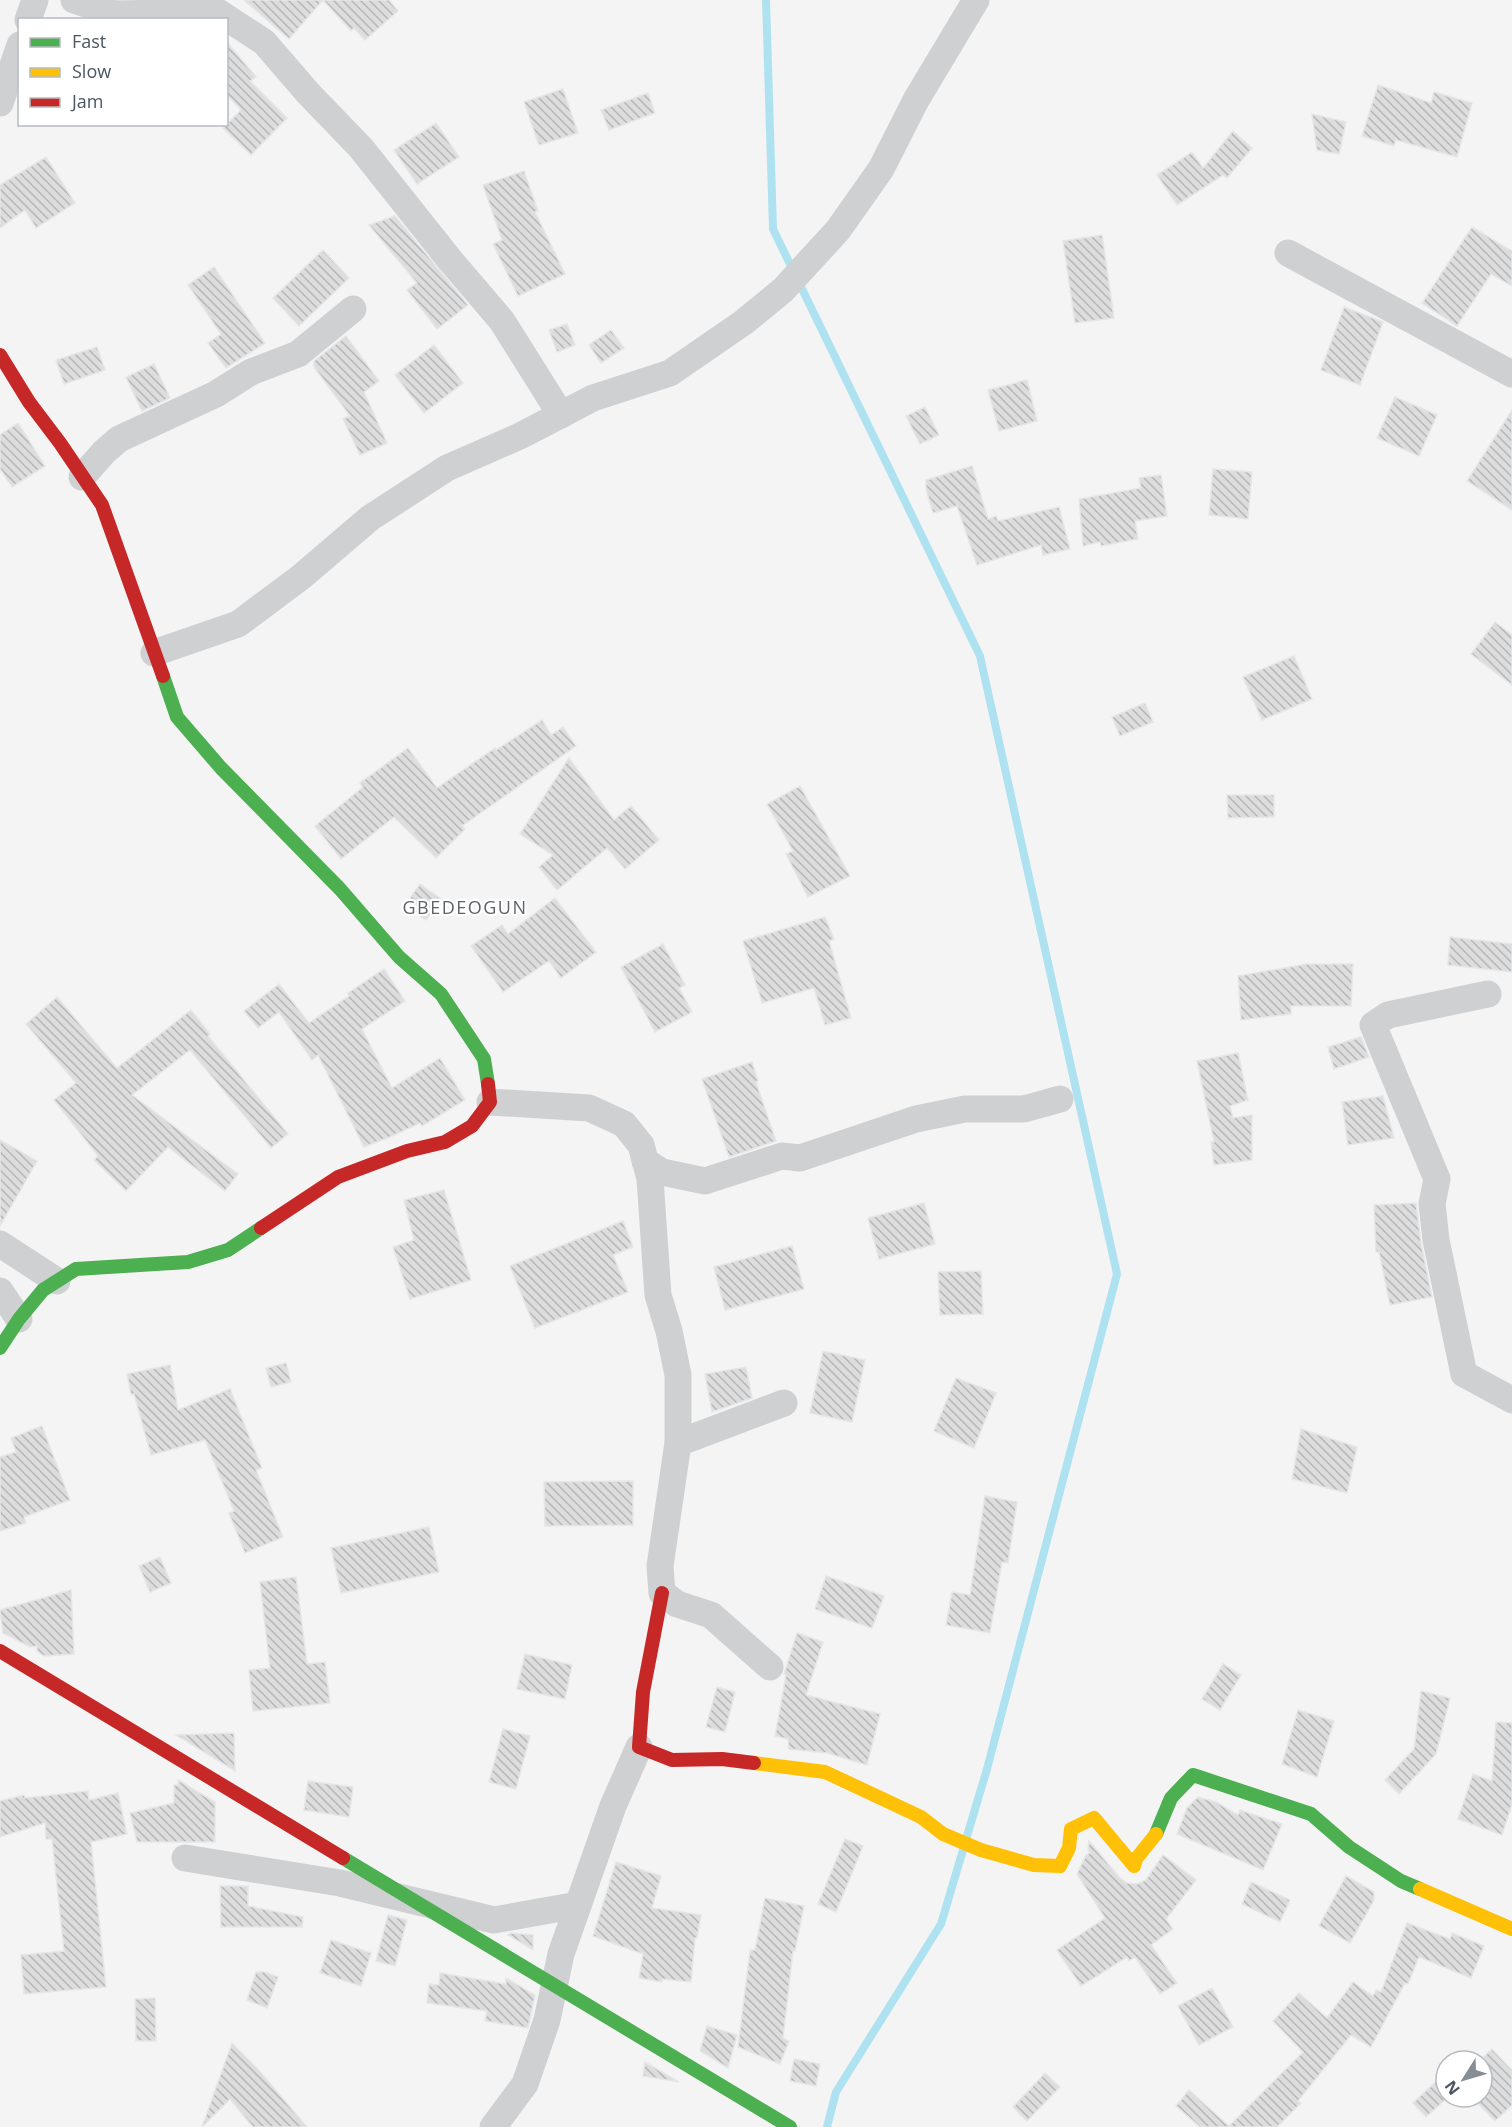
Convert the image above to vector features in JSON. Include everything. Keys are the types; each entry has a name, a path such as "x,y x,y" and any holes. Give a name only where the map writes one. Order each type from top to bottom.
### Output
{"main road":[{"path":"0,355 29,402 102,506 177,717 221,768 340,889 399,957 441,994 484,1059 490,1102 472,1126 445,1142 407,1150 338,1177 228,1250 188,1262 76,1269 43,1290 19,1319 0,1348"},
{"path":"662,1593 644,1692 639,1747 672,1760 722,1759 825,1772 921,1817 943,1834 981,1850 1034,1865 1060,1866 1069,1848 1071,1829 1094,1818 1134,1866 1136,1859 1156,1832 1171,1798 1193,1775 1311,1814 1348,1847 1401,1881 1512,1929"},
{"path":"0,1651 790,2127"}],"street":[{"path":"29,18 35,0"},
{"path":"74,0 115,14 218,12 227,18"},
{"path":"154,653 238,624 301,578 370,518 447,468 520,436 593,398 670,374 744,322 783,290 838,230 881,169 916,100 976,0"},
{"path":"228,19 264,42 308,93 361,148 502,321 561,415"},
{"path":"0,103 18,51"},
{"path":"1288,253 1512,374"},
{"path":"82,477 119,439 216,394 251,372 298,354 353,309"},
{"path":"1488,994 1388,1015 1373,1025 1437,1179 1432,1204 1436,1240 1464,1374 1511,1395"},
{"path":"645,1161 662,1172 705,1181 782,1156 800,1158 916,1119 965,1110 1024,1109 1060,1099"},
{"path":"490,1102 589,1108 624,1124 641,1145 650,1179 658,1295 669,1331 678,1375 678,1443 660,1566 662,1593 677,1604 711,1615 770,1667"},
{"path":"0,1244 57,1281"},
{"path":"0,1291 19,1319"},
{"path":"678,1443 784,1403"},
{"path":"493,2127 525,2085 548,2020 561,1954 613,1806 639,1747"},
{"path":"185,1858 340,1883 494,1920 578,1905"}],"building":[{"path":"244,0 323,0 289,39"},
{"path":"323,0 389,0 398,11 365,40 354,28 351,31"},
{"path":"228,43 256,77 250,81 287,118 251,155 223,128 228,126 228,123 241,110 230,98 228,100"},
{"path":"1378,85 1431,103 1434,92 1472,103 1457,157 1396,140 1394,146 1362,136"},
{"path":"563,89 578,133 539,145 524,102"},
{"path":"648,93 655,113 609,130 601,110"},
{"path":"1312,114 1346,122 1339,154 1317,150"},
{"path":"436,123 459,157 417,184 394,150"},
{"path":"1233,131 1252,148 1227,178 1223,175 1177,205 1157,175 1192,152 1203,168"},
{"path":"46,157 75,203 36,228 25,210 0,228 0,185"},
{"path":"524,171 538,211 535,212 565,274 518,296 493,244 502,240 483,185"},
{"path":"395,216 468,305 437,329 407,290 417,283 369,225"},
{"path":"1472,227 1512,251 1512,286 1491,274 1457,326 1422,303"},
{"path":"1102,235 1114,318 1075,323 1063,241"},
{"path":"323,250 349,278 299,326 273,298"},
{"path":"214,267 265,343 226,368 208,343 221,334 188,285"},
{"path":"1344,307 1383,322 1360,385 1321,370"},
{"path":"567,324 575,345 557,352 549,330"},
{"path":"611,330 624,348 601,363 589,345"},
{"path":"346,336 379,381 364,392 387,443 360,455 343,419 350,416 314,367 314,361"},
{"path":"434,345 463,383 424,413 395,375"},
{"path":"97,347 105,370 64,384 56,360"},
{"path":"154,364 170,398 142,411 126,377"},
{"path":"1027,380 1037,421 999,431 988,390"},
{"path":"1395,397 1437,415 1419,456 1377,438"},
{"path":"925,407 939,435 920,444 906,416"},
{"path":"1512,410 1512,510 1467,481"},
{"path":"18,423 45,466 12,487 0,469 0,435"},
{"path":"972,466 988,519 996,516 998,521 1059,507 1070,549 1043,555 1041,545 977,565 957,506 933,513 926,489 926,480"},
{"path":"1213,469 1252,472 1248,519 1209,515"},
{"path":"1161,475 1167,516 1135,521 1138,539 1101,546 1100,542 1083,546 1079,499 1141,488 1139,478"},
{"path":"1495,622 1512,635 1512,685 1471,654"},
{"path":"1294,656 1312,699 1262,720 1243,677"},
{"path":"1145,703 1153,722 1120,736 1112,717"},
{"path":"542,720 551,735 563,727 576,746 462,826 465,829 436,858 394,817 341,859 315,826 363,787 360,783 408,748 437,788 495,748 496,750"},
{"path":"569,758 614,820 631,806 659,840 625,869 607,848 557,890 539,867 553,855 520,834"},
{"path":"800,786 850,876 808,897 786,854 793,851 767,804"},
{"path":"1227,795 1274,795 1274,817 1228,818"},
{"path":"420,884 441,899 426,920 405,905"},
{"path":"555,898 596,952 561,978 549,961 503,992 471,946 502,925 508,934"},
{"path":"825,917 834,939 829,941 851,1018 825,1025 814,988 762,1003 743,941"},
{"path":"1450,937 1512,944 1512,972 1448,965"},
{"path":"663,944 685,985 679,988 692,1012 655,1032 621,967"},
{"path":"1307,964 1353,964 1351,1006 1291,1006 1291,1014 1241,1020 1238,976"},
{"path":"384,969 405,1001 362,1029 392,1088 440,1058 465,1100 422,1126 420,1123 364,1147 318,1055 312,1060 279,1012 258,1028 244,1011 279,984 309,1023"},
{"path":"57,997 117,1068 191,1010 210,1034 208,1036 288,1134 271,1148 190,1050 132,1095 238,1174 225,1191 168,1147 126,1191 94,1160 98,1156 54,1100 76,1083 26,1024"},
{"path":"1361,1037 1369,1057 1334,1069 1328,1047"},
{"path":"1238,1053 1248,1100 1230,1106 1233,1118 1252,1115 1252,1160 1214,1165 1211,1142 1214,1142 1197,1061"},
{"path":"752,1062 758,1081 756,1082 776,1141 729,1157 702,1079"},
{"path":"1383,1096 1394,1138 1348,1145 1342,1102"},
{"path":"0,1140 37,1161 0,1226"},
{"path":"444,1190 471,1280 410,1299 393,1247 414,1240 404,1200"},
{"path":"924,1203 935,1244 879,1259 868,1218"},
{"path":"1416,1203 1432,1297 1390,1305 1379,1252 1376,1252 1374,1205"},
{"path":"623,1221 633,1247 613,1255 628,1292 535,1328 510,1266"},
{"path":"792,1246 804,1289 725,1310 714,1267"},
{"path":"981,1271 983,1314 940,1315 938,1272"},
{"path":"823,1351 865,1360 852,1422 810,1413"},
{"path":"286,1363 291,1382 271,1387 266,1368"},
{"path":"170,1365 178,1410 230,1389 262,1468 256,1470 283,1537 245,1553 229,1513 234,1511 205,1440 151,1455 134,1394 131,1395 127,1374"},
{"path":"746,1367 752,1398 712,1412 705,1374"},
{"path":"956,1378 996,1393 974,1448 934,1431"},
{"path":"42,1426 70,1500 24,1517 26,1523 0,1531 0,1457 16,1452 11,1438"},
{"path":"1301,1429 1357,1447 1347,1493 1292,1479"},
{"path":"633,1481 633,1525 545,1526 544,1482"},
{"path":"985,1496 1017,1502 1008,1563 1002,1562 990,1633 946,1625 952,1592 970,1595"},
{"path":"429,1527 439,1572 341,1593 331,1548"},
{"path":"160,1557 171,1583 150,1592 139,1566"},
{"path":"826,1576 884,1596 872,1628 815,1609"},
{"path":"296,1577 307,1664 325,1662 330,1703 253,1711 249,1670 270,1668 260,1582"},
{"path":"71,1590 74,1654 44,1656 37,1651 37,1646 30,1647 3,1633 0,1610"},
{"path":"797,1633 823,1642 806,1695 880,1714 867,1765 827,1753 789,1749 788,1739 775,1736 786,1675 784,1674"},
{"path":"525,1654 572,1665 565,1699 517,1689"},
{"path":"1223,1664 1241,1675 1220,1710 1202,1699"},
{"path":"717,1687 735,1692 725,1732 706,1727"},
{"path":"1421,1691 1450,1698 1436,1754 1399,1794 1385,1780 1414,1749"},
{"path":"1298,1710 1334,1721 1317,1777 1282,1764"},
{"path":"1496,1722 1512,1723 1512,1804 1502,1835 1458,1819 1473,1774 1492,1781"},
{"path":"503,1729 530,1736 516,1789 489,1782"},
{"path":"234,1733 235,1771 176,1735"},
{"path":"178,1780 215,1802 215,1842 137,1842 130,1813 174,1803 174,1785 178,1785"},
{"path":"308,1781 353,1787 349,1817 304,1810"},
{"path":"88,1791 89,1800 118,1793 127,1834 91,1842 106,1987 24,1994 21,1955 64,1951 52,1839 46,1839 45,1823 0,1837 0,1801 24,1795 25,1798"},
{"path":"1198,1797 1216,1802 1238,1815 1240,1810 1282,1824 1263,1870 1177,1834 1187,1808"},
{"path":"845,1839 863,1846 836,1912 818,1904"},
{"path":"1089,1841 1120,1878 1127,1883 1137,1884 1146,1880 1163,1855 1196,1880 1166,1919 1173,1929 1151,1945 1177,1983 1160,1994 1135,1957 1129,1961 1127,1957 1081,1986 1057,1950 1105,1918 1077,1874 1086,1855 1090,1853"},
{"path":"616,1862 661,1876 652,1908 701,1915 697,1938 695,1938 691,1982 662,1979 662,1982 639,1978 643,1954 593,1936"},
{"path":"1346,1876 1374,1892 1374,1900 1350,1943 1319,1926"},
{"path":"1251,1882 1290,1900 1280,1922 1242,1904"},
{"path":"220,1886 248,1886 248,1906 303,1917 302,1927 221,1927"},
{"path":"765,1898 804,1906 795,1951 793,1951 783,2038 789,2041 780,2064 738,2047 750,1950 755,1950"},
{"path":"388,1915 407,1920 395,1966 376,1961"},
{"path":"1407,1923 1450,1939 1452,1933 1484,1946 1471,1978 1419,1957 1408,1984 1405,1983 1371,2047 1351,2035 1298,2101 1301,2103 1277,2127 1200,2127 1176,2106 1189,2090 1229,2126 1303,2052 1273,2021 1299,1993 1327,2018 1353,1982 1373,1996 1376,1990 1381,1992"},
{"path":"510,1933 533,1935 533,1950 508,1935"},
{"path":"331,1940 371,1953 361,1986 320,1973"},
{"path":"256,1972 265,1972 278,1977 267,2008 247,2000"},
{"path":"440,1973 506,1984 506,1978 535,1995 528,2028 485,2021 487,2011 427,2003 429,1984 439,1985"},
{"path":"1212,1988 1233,2027 1199,2045 1178,2006"},
{"path":"155,1998 156,2041 136,2041 135,1999"},
{"path":"707,2026 737,2035 728,2068 700,2051"},
{"path":"232,2043 257,2068 307,2127 253,2127 230,2099 202,2127"},
{"path":"1494,2051 1512,2070 1512,2105 1495,2121 1484,2109 1494,2109"},
{"path":"794,2059 820,2064 816,2086 790,2081"},
{"path":"645,2062 679,2082 643,2076"},
{"path":"1045,2073 1060,2087 1027,2121 1013,2107"},
{"path":"1434,2083 1435,2109 1426,2117 1413,2103"}],"waterway":[{"path":"766,0 773,229 980,656 1117,1274 987,1769 967,1836"},
{"path":"827,2127 836,2092 941,1924 963,1850"}],"traffic: fast":[{"path":"163,676 177,717 221,768 340,889 399,957 441,994 484,1059 488,1084"},
{"path":"0,1348 19,1319 43,1290 76,1269 188,1262 228,1250 261,1228"},
{"path":"1156,1834 1171,1798 1193,1775 1311,1814 1349,1847 1401,1881 1420,1889"},
{"path":"343,1858 790,2127"}],"traffic: slow":[{"path":"754,1763 825,1772 921,1817 943,1834 981,1850 1034,1865 1060,1866 1069,1848 1071,1829 1094,1818 1134,1866 1136,1859 1156,1834"},
{"path":"1420,1889 1512,1929"}],"traffic: jam":[{"path":"0,355 29,402 102,505 163,676"},
{"path":"261,1228 338,1177 407,1151 445,1142 472,1126 490,1102 488,1084"},
{"path":"662,1593 643,1692 639,1747 672,1760 722,1759 754,1763"},
{"path":"0,1651 343,1858"}],"district":[{"name":"GBEDEOGUN","path":"465,907"}]}
